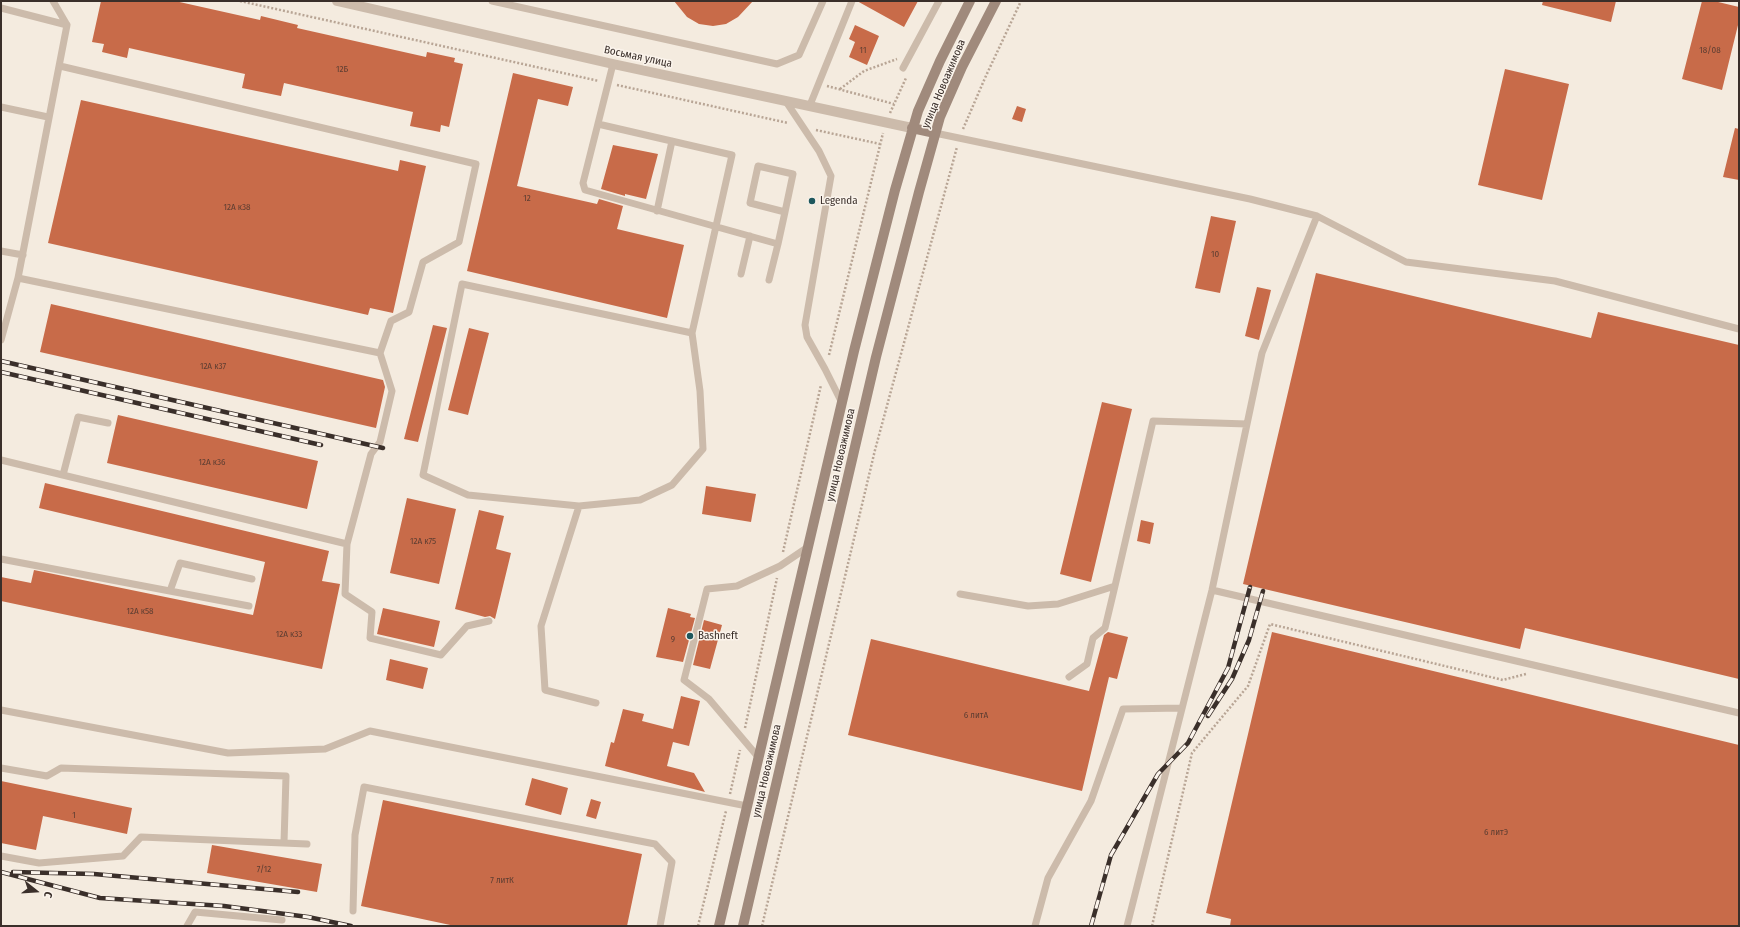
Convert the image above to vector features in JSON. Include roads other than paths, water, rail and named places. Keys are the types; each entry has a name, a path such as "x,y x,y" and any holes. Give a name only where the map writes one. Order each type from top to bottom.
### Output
{"main road":[{"name":"улица Новоажимова","path":"719,926 842,403 912,128 940,61 970,1"},
{"name":"улица Новоажимова","path":"743,926 876,357 935,133 962,67 996,1"},
{"name":"Восьмая улица","path":"912,128 935,133"}],"street":[{"name":"Восьмая улица","path":"337,1 613,64 912,128"}],"lane":[{"path":"1,338 18,278 67,25 53,1"},
{"path":"492,1 777,64 800,55 823,1"},
{"path":"810,105 852,1"},
{"path":"906,69 911,53 939,1"},
{"path":"1,8 67,25"},
{"path":"613,64 583,183 585,190 778,244"},
{"path":"60,66 476,164 459,242 423,262 409,312 391,321 380,353 392,391 380,442 371,454 347,544 345,594 372,612 370,638 441,654 467,626 488,621"},
{"path":"785,100 819,151 831,176 805,325 806,337 825,369 842,403"},
{"path":"1,107 48,117"},
{"path":"598,124 732,155 692,333 700,391 703,449 672,485 640,500 579,506 468,495 423,475 462,284 692,333"},
{"path":"935,133 1250,199 1317,216 1406,262 1555,281 1739,329"},
{"path":"657,211 672,141"},
{"path":"769,280 778,244 785,212 793,174 758,166 750,203 785,212"},
{"path":"1127,926 1212,590 1262,353 1317,216"},
{"path":"741,274 750,236"},
{"path":"1,251 22,255"},
{"path":"18,278 380,353"},
{"path":"63,475 78,417 108,423"},
{"path":"1069,676 1087,664 1093,638 1105,628 1153,421 1247,424"},
{"path":"1,460 347,544"},
{"path":"579,506 541,626 545,690 596,703"},
{"path":"759,758 743,737 709,699 684,680 707,589 737,586 780,566 808,546"},
{"path":"1,559 249,606"},
{"path":"170,591 180,563 252,579"},
{"path":"960,594 1020,605 1058,604 1115,586"},
{"path":"1212,590 1739,713"},
{"path":"1035,926 1048,878 1091,801 1123,709 1182,708"},
{"path":"1,710 228,753 325,749 370,731 747,806"},
{"path":"1,768 47,776 61,768 286,776 284,843"},
{"path":"353,911 355,835 364,787 655,844 672,862 660,926"},
{"path":"1,856 39,863 123,856 141,837 307,844"},
{"path":"187,926 195,912 282,920"}],"railway":[{"path":"1,361 383,448"},
{"path":"1,372 321,445"},
{"path":"1091,926 1111,855 1158,774 1188,743 1228,668 1250,587"},
{"path":"1208,716 1232,679 1249,640 1263,591"},
{"path":"1,872 100,898 224,906 308,917 351,926"},
{"path":"13,872 94,874 298,892"}],"place":[{"name":"Legenda","path":"812,201"},
{"name":"Bashneft","path":"690,636"}]}
